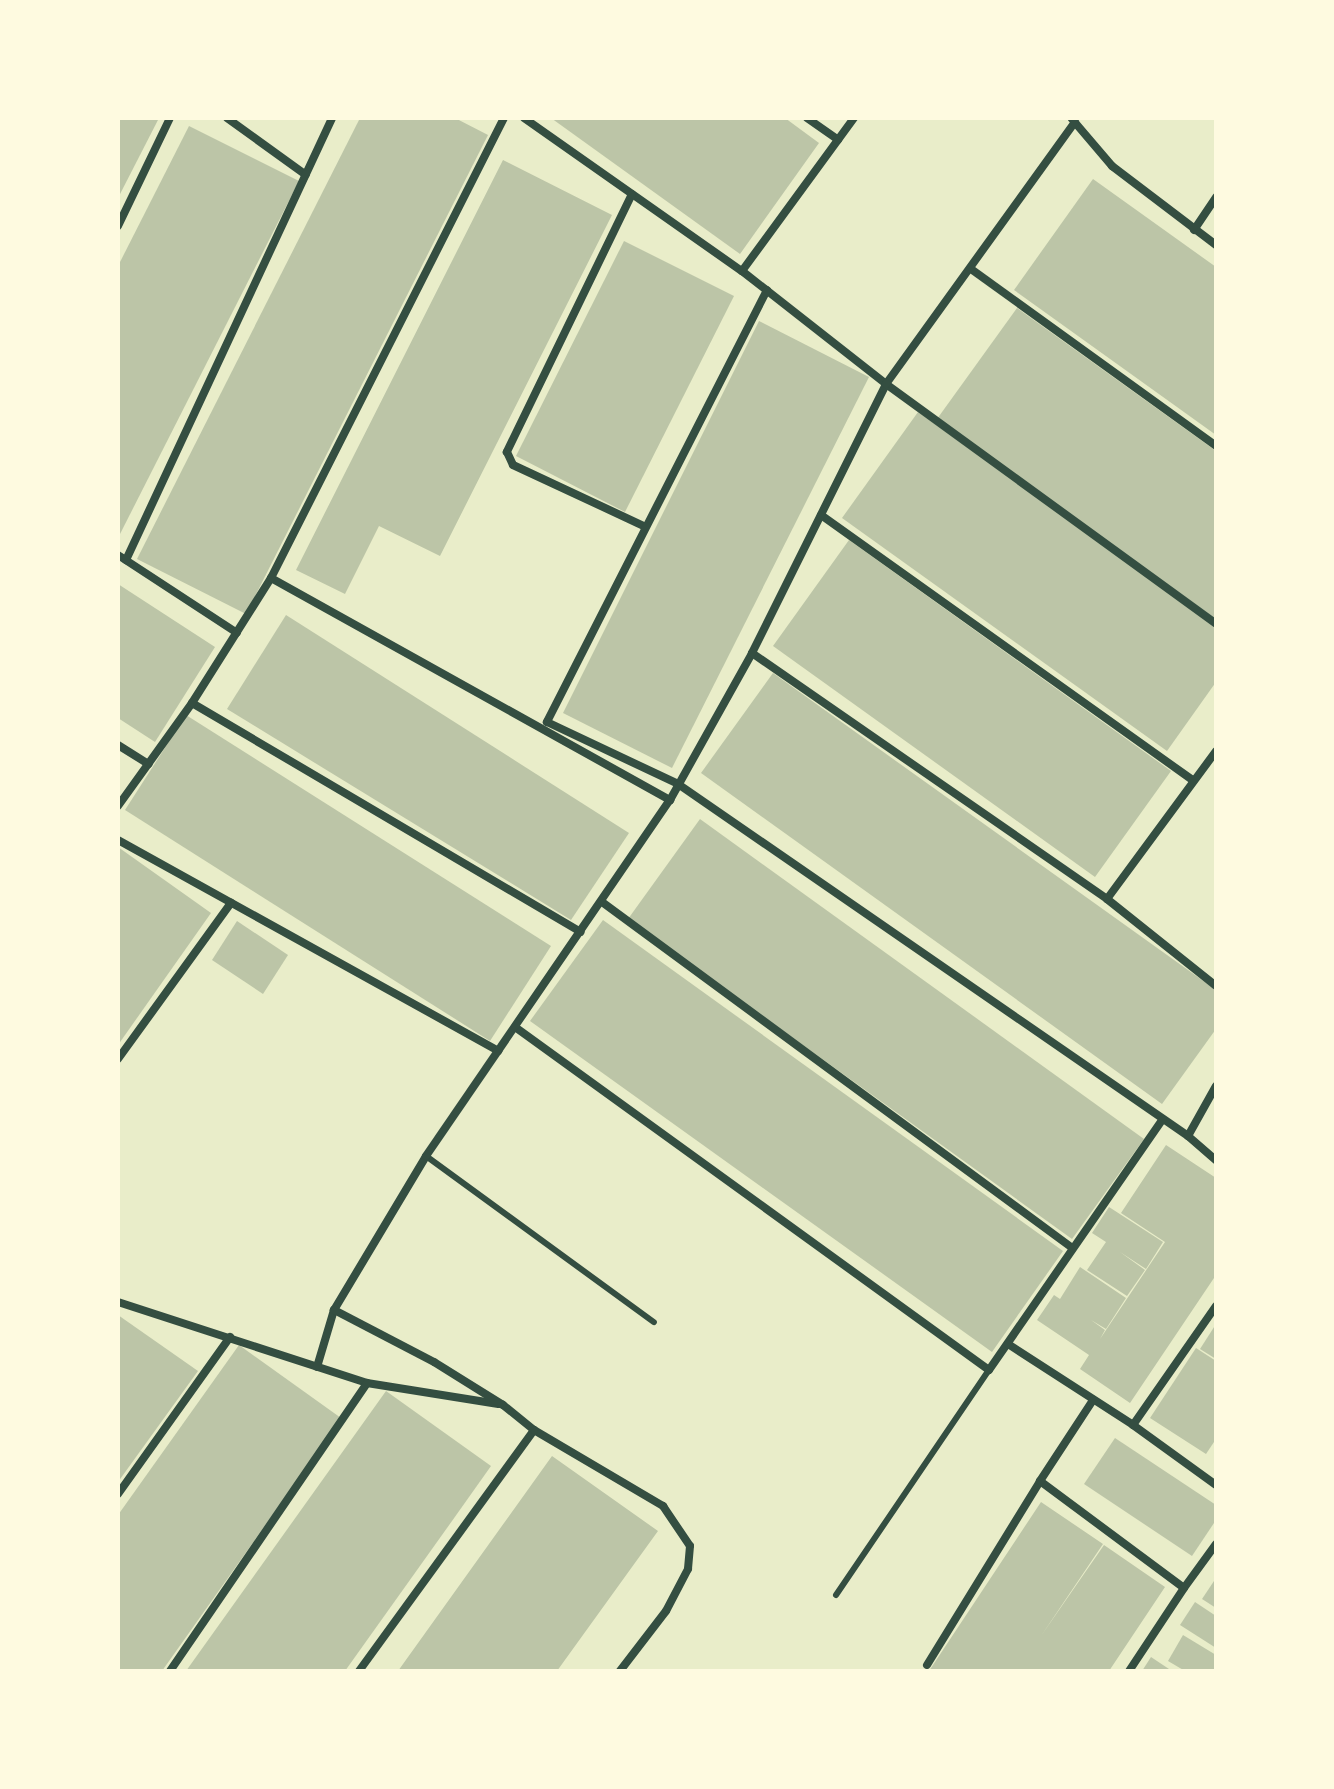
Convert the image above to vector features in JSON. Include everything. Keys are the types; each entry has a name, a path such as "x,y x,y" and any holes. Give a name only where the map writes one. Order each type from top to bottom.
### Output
{"street":[{"path":"118,226 170,118"},
{"path":"227,118 306,175"},
{"path":"237,633 122,557 332,118"},
{"path":"118,806 192,703 271,578 504,118"},
{"path":"524,118 742,271 886,384 1216,624"},
{"path":"807,118 838,140"},
{"path":"742,271 854,118"},
{"path":"317,1367 334,1310 426,1156 670,800 752,653 886,384 971,269 1073,120 1112,166 1216,245"},
{"path":"632,194 507,452 513,465 644,526"},
{"path":"1194,230 1216,197"},
{"path":"971,269 1216,446"},
{"path":"767,290 644,526 547,722 678,784 1188,1136 1216,1160"},
{"path":"821,515 1193,780"},
{"path":"271,578 670,800"},
{"path":"752,653 1107,899 1214,980"},
{"path":"192,703 580,932"},
{"path":"118,745 148,764"},
{"path":"1107,899 1216,751"},
{"path":"118,840 498,1051"},
{"path":"602,902 1071,1247"},
{"path":"118,1059 231,903"},
{"path":"515,1027 989,1370 1071,1247 1163,1119"},
{"path":"1188,1136 1216,1086"},
{"path":"118,1302 367,1383 503,1405"},
{"path":"1133,1425 1216,1306"},
{"path":"334,1310 434,1362 503,1405 534,1430 663,1506 690,1546 688,1569 666,1611 620,1671"},
{"path":"118,1494 230,1337"},
{"path":"1008,1344 1133,1425 1216,1485"},
{"path":"170,1671 367,1383"},
{"path":"927,1665 1093,1400"},
{"path":"359,1671 534,1430"},
{"path":"1040,1481 1184,1588"},
{"path":"1129,1671 1216,1544"}],"lane":[{"path":"426,1156 654,1322"},
{"path":"836,1595 989,1370"}],"building":[{"path":"118,118 159,118 118,198"},
{"path":"360,118 455,118 488,135 246,614 137,559"},
{"path":"551,118 785,118 819,143 740,254"},
{"path":"189,126 299,181 118,538 118,266"},
{"path":"503,160 612,215 440,556 379,526 345,594 296,570"},
{"path":"1093,179 1216,267 1216,435 1014,290"},
{"path":"624,241 734,296 625,512 516,456"},
{"path":"1017,308 1216,451 1216,619 937,419"},
{"path":"759,321 869,377 672,768 563,713"},
{"path":"918,412 1216,625 1216,682 1167,751 842,518"},
{"path":"849,540 1171,771 1095,877 773,646"},
{"path":"118,584 215,647 155,742 118,718"},
{"path":"286,615 629,833 571,920 227,709"},
{"path":"773,673 1216,990 1216,1029 1162,1104 701,773"},
{"path":"186,715 551,946 490,1041 125,810"},
{"path":"700,819 1144,1139 1072,1239 628,919"},
{"path":"118,847 211,913 118,1045"},
{"path":"603,920 1063,1251 992,1352 530,1021"},
{"path":"237,921 288,955 263,994 212,960"},
{"path":"1166,1145 1216,1178 1216,1275 1130,1403 1080,1369 1089,1355 1037,1320 1054,1295 1060,1299 1080,1267 1126,1298 1106,1329 1091,1320 1105,1330 1100,1339 1165,1242 1121,1213"},
{"path":"1109,1207 1163,1242 1146,1269 1120,1252 1145,1270 1127,1296 1087,1270 1106,1242 1092,1233"},
{"path":"118,1315 198,1371 118,1482"},
{"path":"1216,1324 1216,1359 1200,1349"},
{"path":"239,1345 341,1418 162,1671 118,1671 118,1515"},
{"path":"1196,1348 1216,1361 1216,1439 1206,1454 1150,1418"},
{"path":"386,1391 491,1466 345,1671 186,1671"},
{"path":"1115,1438 1216,1505 1216,1520 1192,1556 1084,1484"},
{"path":"552,1456 658,1531 557,1671 398,1671"},
{"path":"1041,1502 1103,1544 1041,1636 1104,1545 1165,1587 1109,1671 929,1671"},
{"path":"1216,1578 1216,1608 1202,1599"},
{"path":"1195,1602 1216,1616 1216,1648 1180,1625"},
{"path":"1183,1635 1216,1655 1216,1671 1185,1671 1168,1661"},
{"path":"1151,1657 1172,1671 1142,1671"}]}
